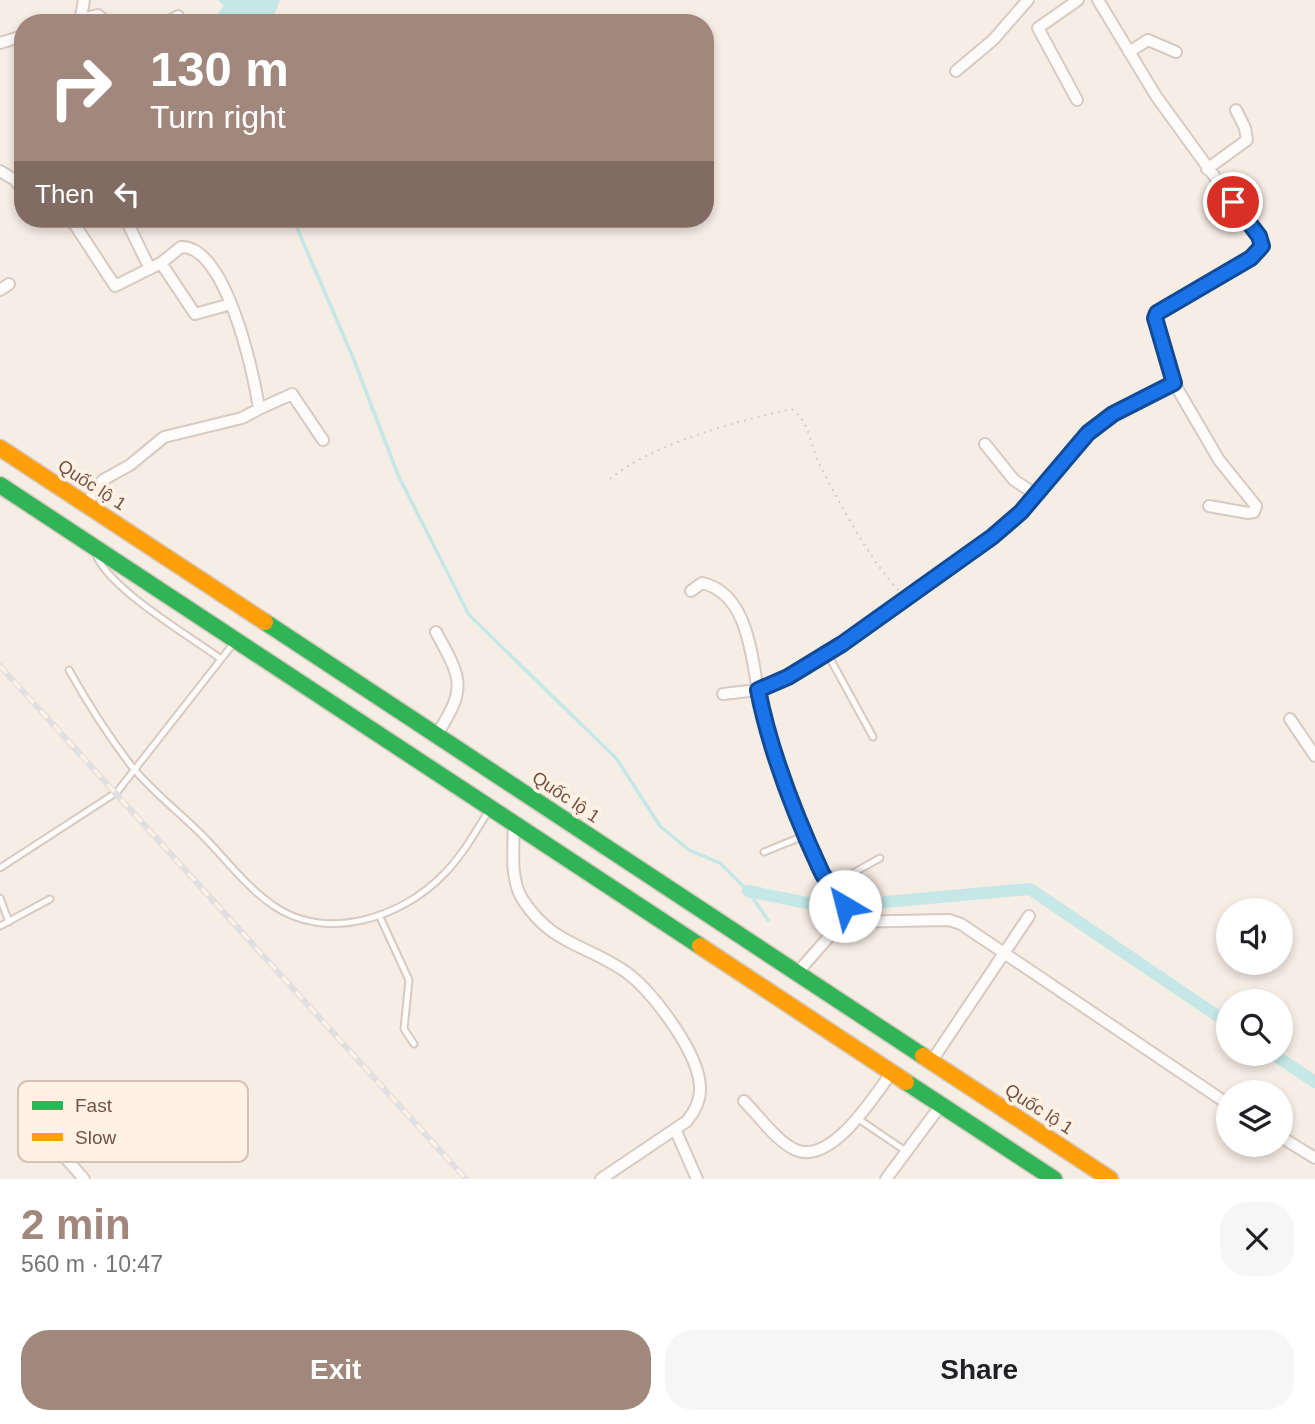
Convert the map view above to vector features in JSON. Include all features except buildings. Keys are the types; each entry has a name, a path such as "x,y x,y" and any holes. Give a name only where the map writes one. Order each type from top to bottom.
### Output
{"highway":[{"name":"Quốc lộ 1","path":"0,448 1110,1179"},
{"path":"0,485 514,821 1051,1178"},
{"path":"342,708 359,682"},
{"path":"926,1095 937,1065"}],"street":[{"path":"956,71 993,40 1028,0"},
{"path":"1077,100 1038,29 1078,0"},
{"path":"1098,0 1129,52 1207,169 1259,236 1262,246 1251,258 1157,313 1155,318 1174,383 1220,460 1256,506 1254,512 1248,513 1209,506"},
{"path":"1129,52 1149,40 1176,52"},
{"path":"1207,169 1247,140 1245,128 1236,110"},
{"path":"77,228 115,286 161,263 181,247 198,251 207,260 231,304 245,342 259,409"},
{"path":"130,229 150,269"},
{"path":"161,263 195,314 231,304"},
{"path":"723,694 758,690 827,653 992,537 1021,512 1096,427 1113,414 1174,383"},
{"path":"86,504 103,480 130,465 164,437 242,418 292,394 323,440"},
{"path":"985,444 1014,480 1035,494"},
{"path":"691,591 704,583 723,594 747,628 767,728 806,835 830,886 845,902 842,922 797,973"},
{"path":"436,632 451,658 459,690 457,701 437,734"},
{"path":"1290,719 1315,756"},
{"path":"514,821 516,885 529,909 552,933 629,974 668,1019 687,1050 700,1084 700,1097 695,1111 675,1129 601,1179"},
{"path":"937,1065 1003,954 1029,916"},
{"path":"842,922 949,920 961,924 1216,1096"},
{"path":"744,1101 793,1149 816,1152 833,1142 858,1118 892,1072"},
{"path":"886,1179 941,1105"},
{"path":"675,1129 697,1179"},
{"path":"1293,1144 1315,1158"},
{"path":"69,1162 84,1179"}],"lane":[{"path":"90,543 103,568 127,590 221,659"},
{"path":"0,868 117,792 237,639"},
{"path":"827,653 873,737"},
{"path":"69,670 96,715 135,769 274,906 300,921 330,925 379,915 422,893 442,876 460,855 491,806"},
{"path":"764,852 806,835"},
{"path":"830,886 880,858"},
{"path":"0,898 9,922"},
{"path":"0,926 50,899"},
{"path":"379,915 409,980 404,1029 414,1044"},
{"path":"858,1118 907,1152"}],"path":[{"path":"610,479 644,456 740,423 791,409 805,424 818,460 881,572 905,598"}],"water":[{"path":"218,0 280,0 275,14 217,14 224,6"}],"waterway":[{"path":"297,228 352,355 398,475 469,615 616,758 660,826 689,850 720,863 748,891 768,920"},
{"path":"885,902 1030,889 1216,1015"},
{"path":"748,891 827,907"},
{"path":"1291,1066 1315,1082"}],"railway":[{"path":"0,666 466,1179"}],"traffic: fast":[{"path":"0,485 700,946"},
{"path":"265,622 923,1056"},
{"path":"906,1082 1054,1179"}],"traffic: slow":[{"path":"0,448 265,622"},
{"path":"700,946 906,1082"},
{"path":"923,1056 1110,1179"}],"route":[{"path":"845,906 843,899 824,878 806,835 767,728 758,690 788,677 842,644 992,537 1021,512 1088,433 1113,414 1174,383 1155,318 1157,313 1200,285 1251,258 1262,246 1259,236 1233,202"}]}
